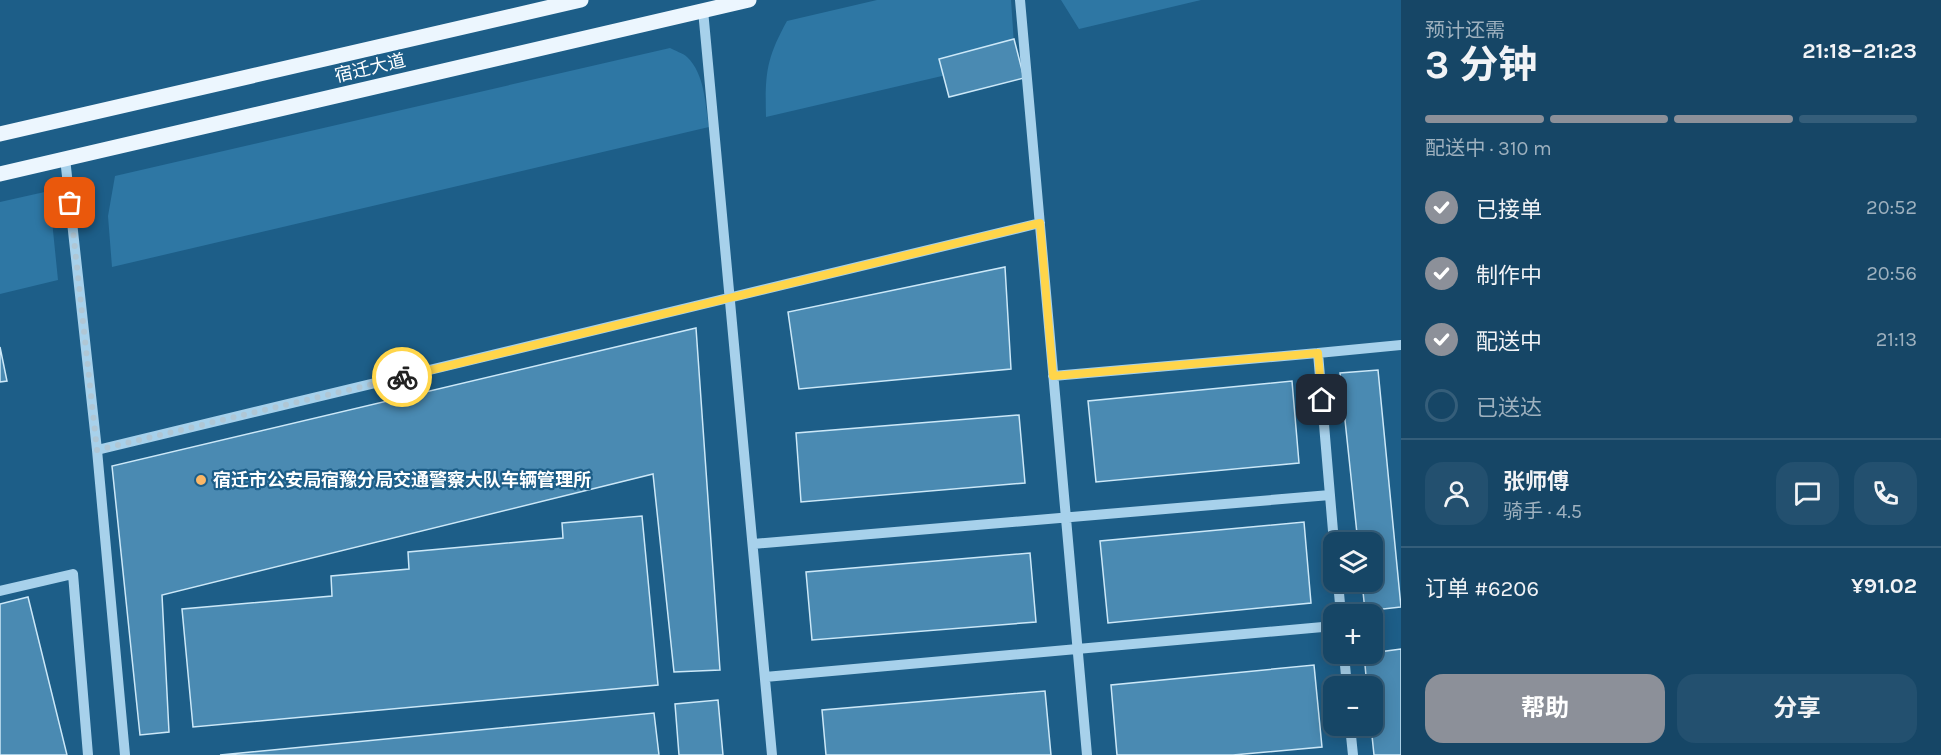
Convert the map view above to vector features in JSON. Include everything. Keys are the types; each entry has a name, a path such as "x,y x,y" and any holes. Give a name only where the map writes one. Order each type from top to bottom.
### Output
{"main road":[{"name":"宿迁大道","path":"0,134 581,0"},
{"name":"宿迁大道","path":"0,174 749,0"}],"lane":[{"path":"1020,0 1087,755"},
{"path":"703,10 772,755"},
{"path":"65,159 97,450 125,755"},
{"path":"97,450 1040,223"},
{"path":"1053,376 1401,345"},
{"path":"1318,353 1333,532"},
{"path":"753,544 1330,495"},
{"path":"0,591 73,574 88,755"},
{"path":"765,677 1323,627"},
{"path":"1351,736 1353,755"}],"shaded area":[{"path":"877,0 1011,0 1015,59 766,117 768,67 787,21"},
{"path":"1061,0 1201,0 1079,29"},
{"path":"670,48 687,57 697,72 703,90 709,127 112,267 108,216 115,176"},
{"path":"49,191 58,280 0,294 0,202"}],"building":[{"path":"1014,39 1024,78 949,97 939,59"},
{"path":"1005,267 1011,369 799,389 788,312"},
{"path":"696,328 720,670 674,672 653,474 162,595 169,732 140,735 112,466"},
{"path":"0,347 7,381 0,382"},
{"path":"1378,370 1401,607 1383,609 1383,604 1364,604 1363,592 1383,592 1383,532 1357,532 1340,373"},
{"path":"1292,381 1299,463 1096,482 1088,401"},
{"path":"1019,415 1025,483 801,502 796,433"},
{"path":"642,516 658,685 193,727 182,609 332,596 331,576 409,569 408,552 563,538 562,523"},
{"path":"1304,522 1311,603 1108,623 1100,541"},
{"path":"1030,553 1036,622 812,640 806,572"},
{"path":"28,597 67,755 0,755 0,604"},
{"path":"1401,649 1401,755 1374,755 1372,736 1383,736 1383,676 1366,676 1365,664 1383,664 1383,651"},
{"path":"1314,665 1322,747 1233,755 1117,755 1111,685"},
{"path":"1045,691 1051,755 826,755 822,710"},
{"path":"718,700 723,755 679,755 675,704"},
{"path":"654,713 659,755 220,755"}],"way so far":[{"path":"70,203 97,450 402,377"}],"place":[{"name":"宿迁市公安局宿豫分局交通警察大队车辆管理所","path":"201,480"}],"route":[{"path":"402,377 1040,223 1053,376 1318,353 1322,400"}]}
